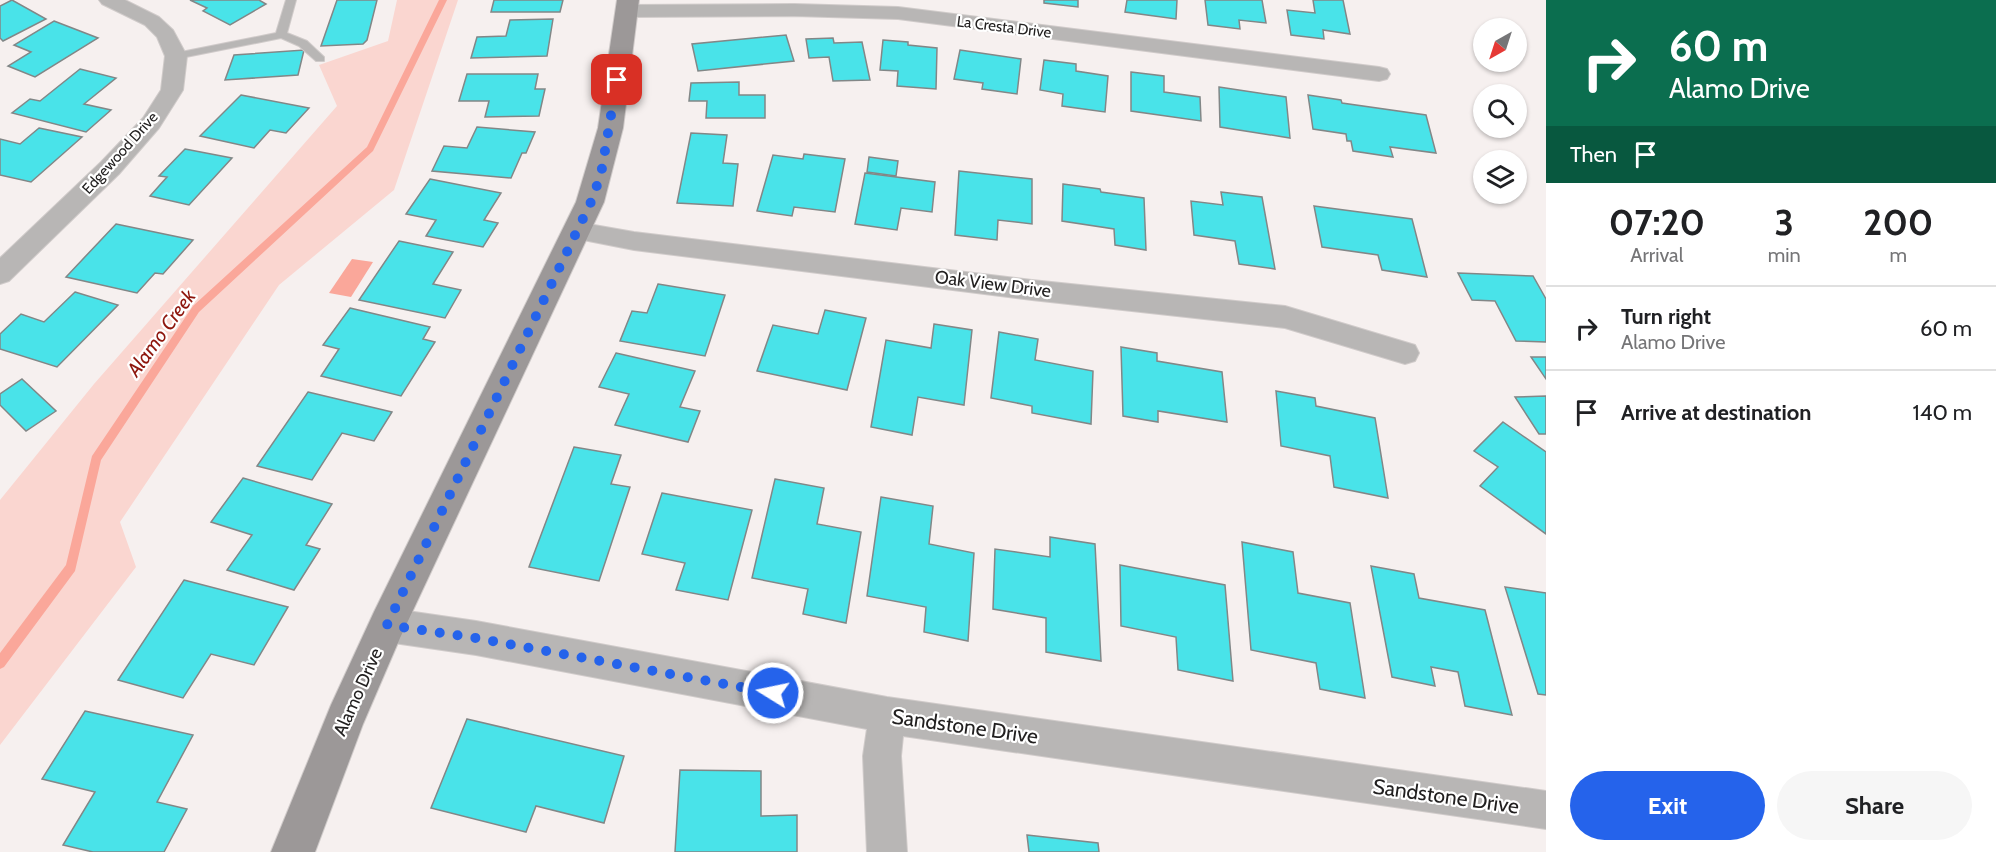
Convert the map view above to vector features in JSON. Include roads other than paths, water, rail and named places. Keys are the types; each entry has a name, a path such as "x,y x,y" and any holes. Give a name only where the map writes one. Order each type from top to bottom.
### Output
{"main road":[{"name":"Alamo Drive","path":"293,852 345,719 387,625 577,231 601,174 611,126 627,5"}],"street":[{"path":"109,0 152,21 166,34 176,56"},
{"name":"La Cresta Drive","path":"627,5 898,13 1379,74"},
{"name":"Edgewood Drive","path":"0,274 12,249 110,168 151,123 172,90 176,56"},
{"name":"Oak View Drive","path":"577,231 634,241 1032,290 1285,317 1405,353"},
{"name":"Sandstone Drive","path":"387,625 488,640 887,715 1546,810"},
{"path":"887,715 882,758 887,852"}],"lane":[{"path":"281,35 291,0"},
{"path":"176,56 281,35 302,41 312,48 320,59"}],"waterway":[{"name":"Alamo Creek","path":"0,663 71,567 96,459 196,309 370,149 443,0"}]}
